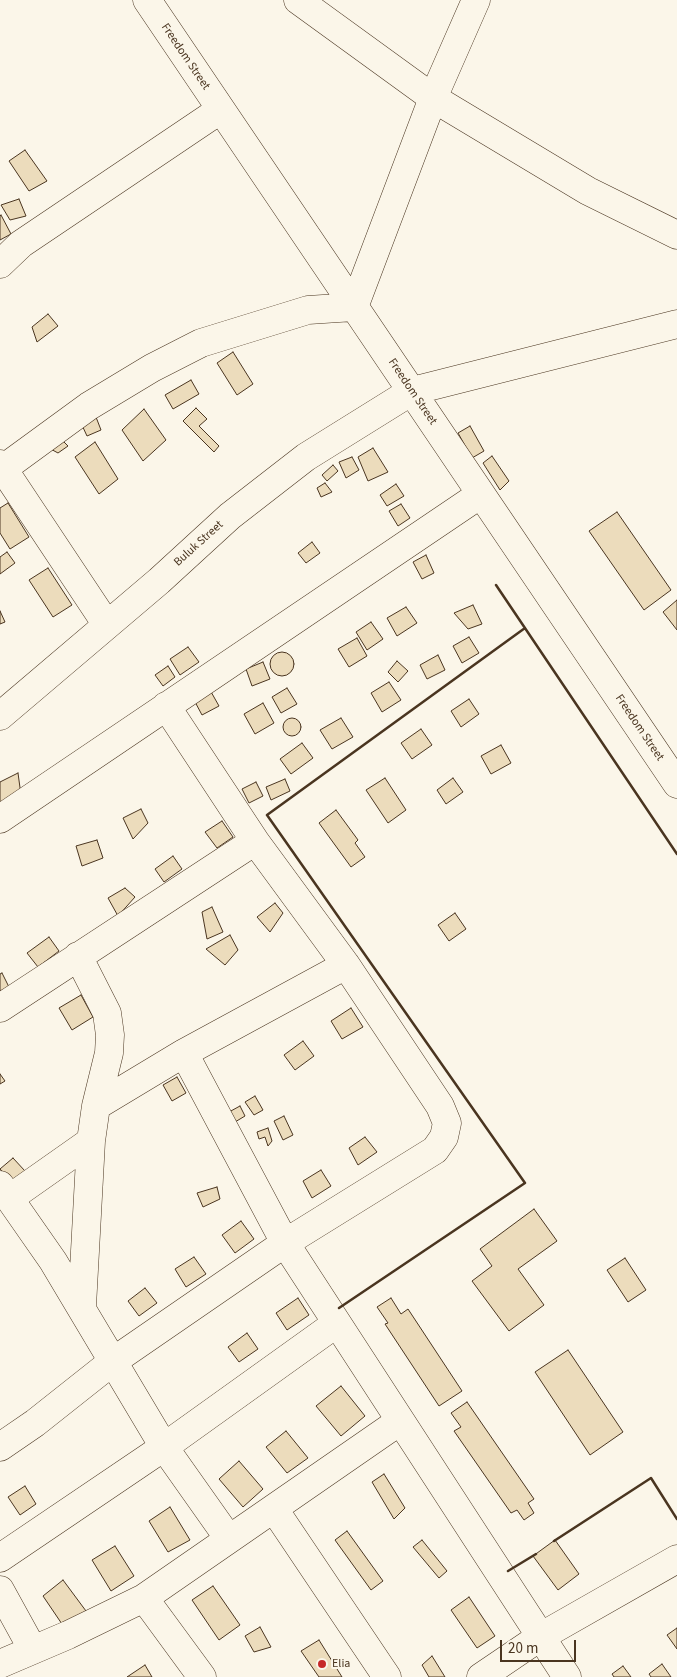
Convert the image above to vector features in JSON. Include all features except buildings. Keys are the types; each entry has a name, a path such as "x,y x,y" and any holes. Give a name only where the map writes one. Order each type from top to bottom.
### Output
{"street":[{"name":"Freedom Street","path":"147,0 677,784"},
{"path":"298,0 433,98 588,192 677,235"},
{"path":"107,625 1,468 89,406 152,368 201,343 308,310 354,307 433,98 476,0"},
{"path":"0,264 21,244 220,110"},
{"name":"Buluk Street","path":"0,716 107,625 230,516 306,457 412,391 677,324"},
{"path":"0,819 481,494"},
{"path":"0,1447 35,1423 112,1362 286,1243 435,1150 444,1136 447,1123 440,1106 346,964 255,841 166,706"},
{"path":"0,1008 255,841"},
{"path":"78,956 107,1013 110,1035 110,1053 96,1106 91,1141 82,1306"},
{"path":"96,1106 184,1053 346,964"},
{"path":"184,1053 286,1243 566,1677"},
{"path":"91,1141 8,1206 53,1260 82,1306 112,1362 164,1446 229,1539"},
{"path":"0,1558 164,1446 338,1323"},
{"path":"0,1664 144,1598 400,1421"},
{"path":"274,1509 387,1677"},
{"path":"481,1677 540,1637 677,1559"},
{"path":"0,1590 33,1650"},
{"path":"144,1598 202,1677"}],"wall":[{"path":"496,585 677,854"},
{"path":"339,1308 525,1183 267,815 525,628"},
{"path":"554,1541 651,1478 677,1519"},
{"path":"508,1571 536,1554"}],"place":[{"name":"Elia","path":"322,1664"}]}
